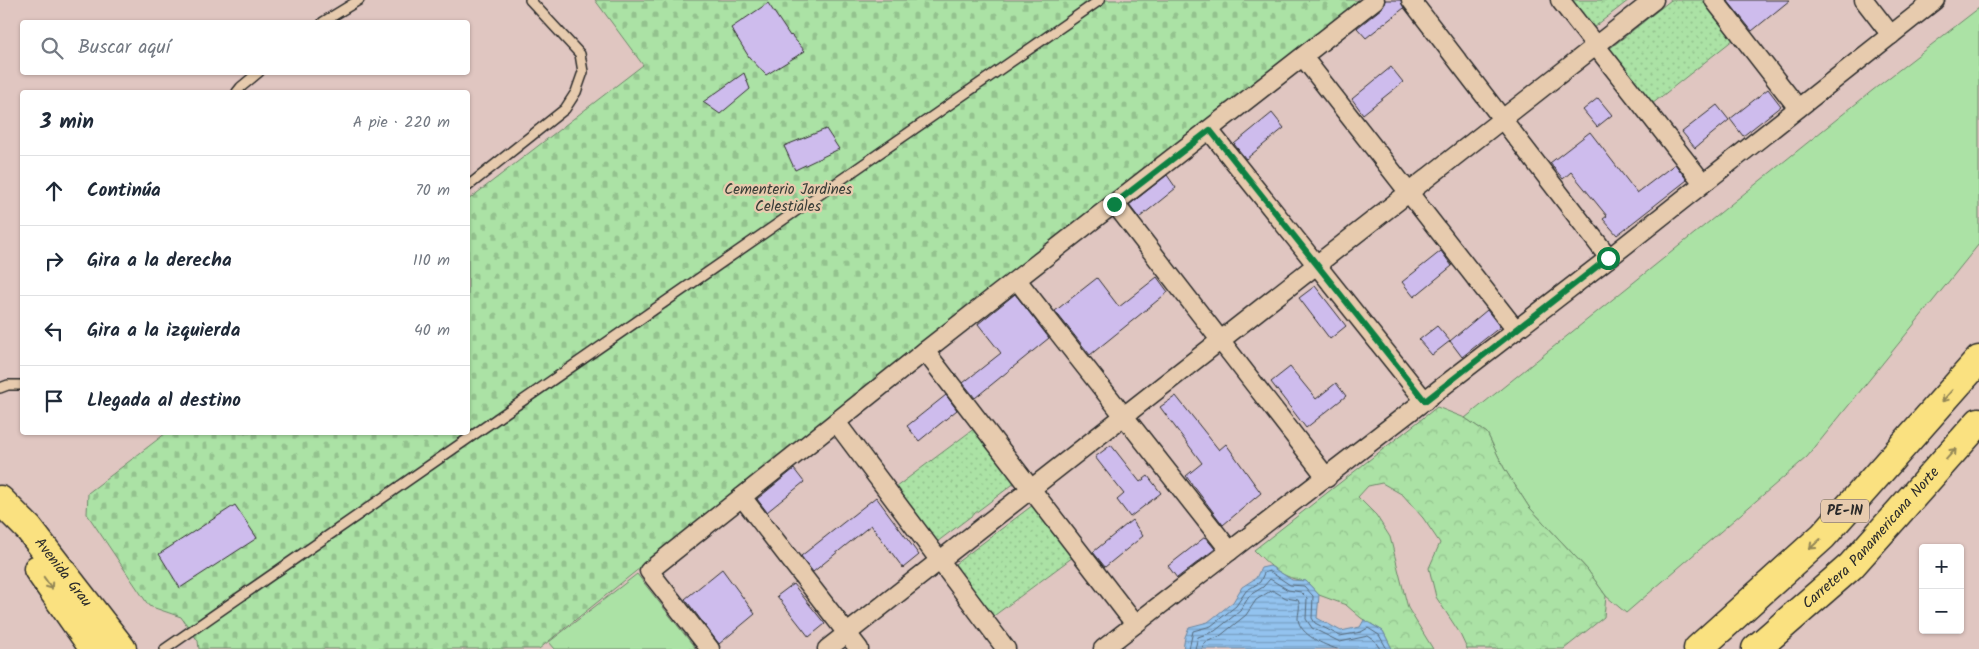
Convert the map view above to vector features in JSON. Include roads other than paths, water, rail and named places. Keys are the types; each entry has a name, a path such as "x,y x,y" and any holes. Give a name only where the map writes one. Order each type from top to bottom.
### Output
{"main road":[{"name":"PE-1N","path":"1698,649 1823,536 1979,360"},
{"name":"Carretera Panamericana Norte","path":"1756,649 1851,566 1979,422"},
{"name":"Avenida Grau","path":"0,500 29,529 122,649"},
{"name":"Avenida Grau","path":"0,514 94,649"}],"street":[{"path":"710,649 649,571 925,351 1375,0"},
{"path":"1410,0 1608,258"},
{"path":"1560,0 1703,183"},
{"path":"828,649 1654,0"},
{"path":"1714,0 1798,108"},
{"path":"1864,0 1891,35"},
{"path":"1103,649 1327,478 1935,0"},
{"path":"1303,57 1516,330"},
{"path":"1210,130 1425,401"},
{"path":"1114,204 1327,478"},
{"path":"1018,280 1230,551"},
{"path":"925,351 1135,624"},
{"path":"836,422 1006,649"},
{"path":"742,497 859,649"}],"lane":[{"path":"326,20 359,0"},
{"path":"470,184 565,109 576,92 583,72 580,54 530,0"},
{"path":"166,649 1100,0"},
{"path":"239,90 255,75"},
{"path":"4,387 20,378"},
{"path":"4,387 20,385"}],"water":[{"path":"1270,566 1292,580 1306,581 1319,595 1317,618 1341,631 1360,627 1364,620 1383,631 1392,649 1183,649 1189,627 1208,622 1233,602 1242,587 1256,578 1261,568"}],"park label":[{"name":"Cementerio Jardines Celestiales","path":"788,198"}]}
